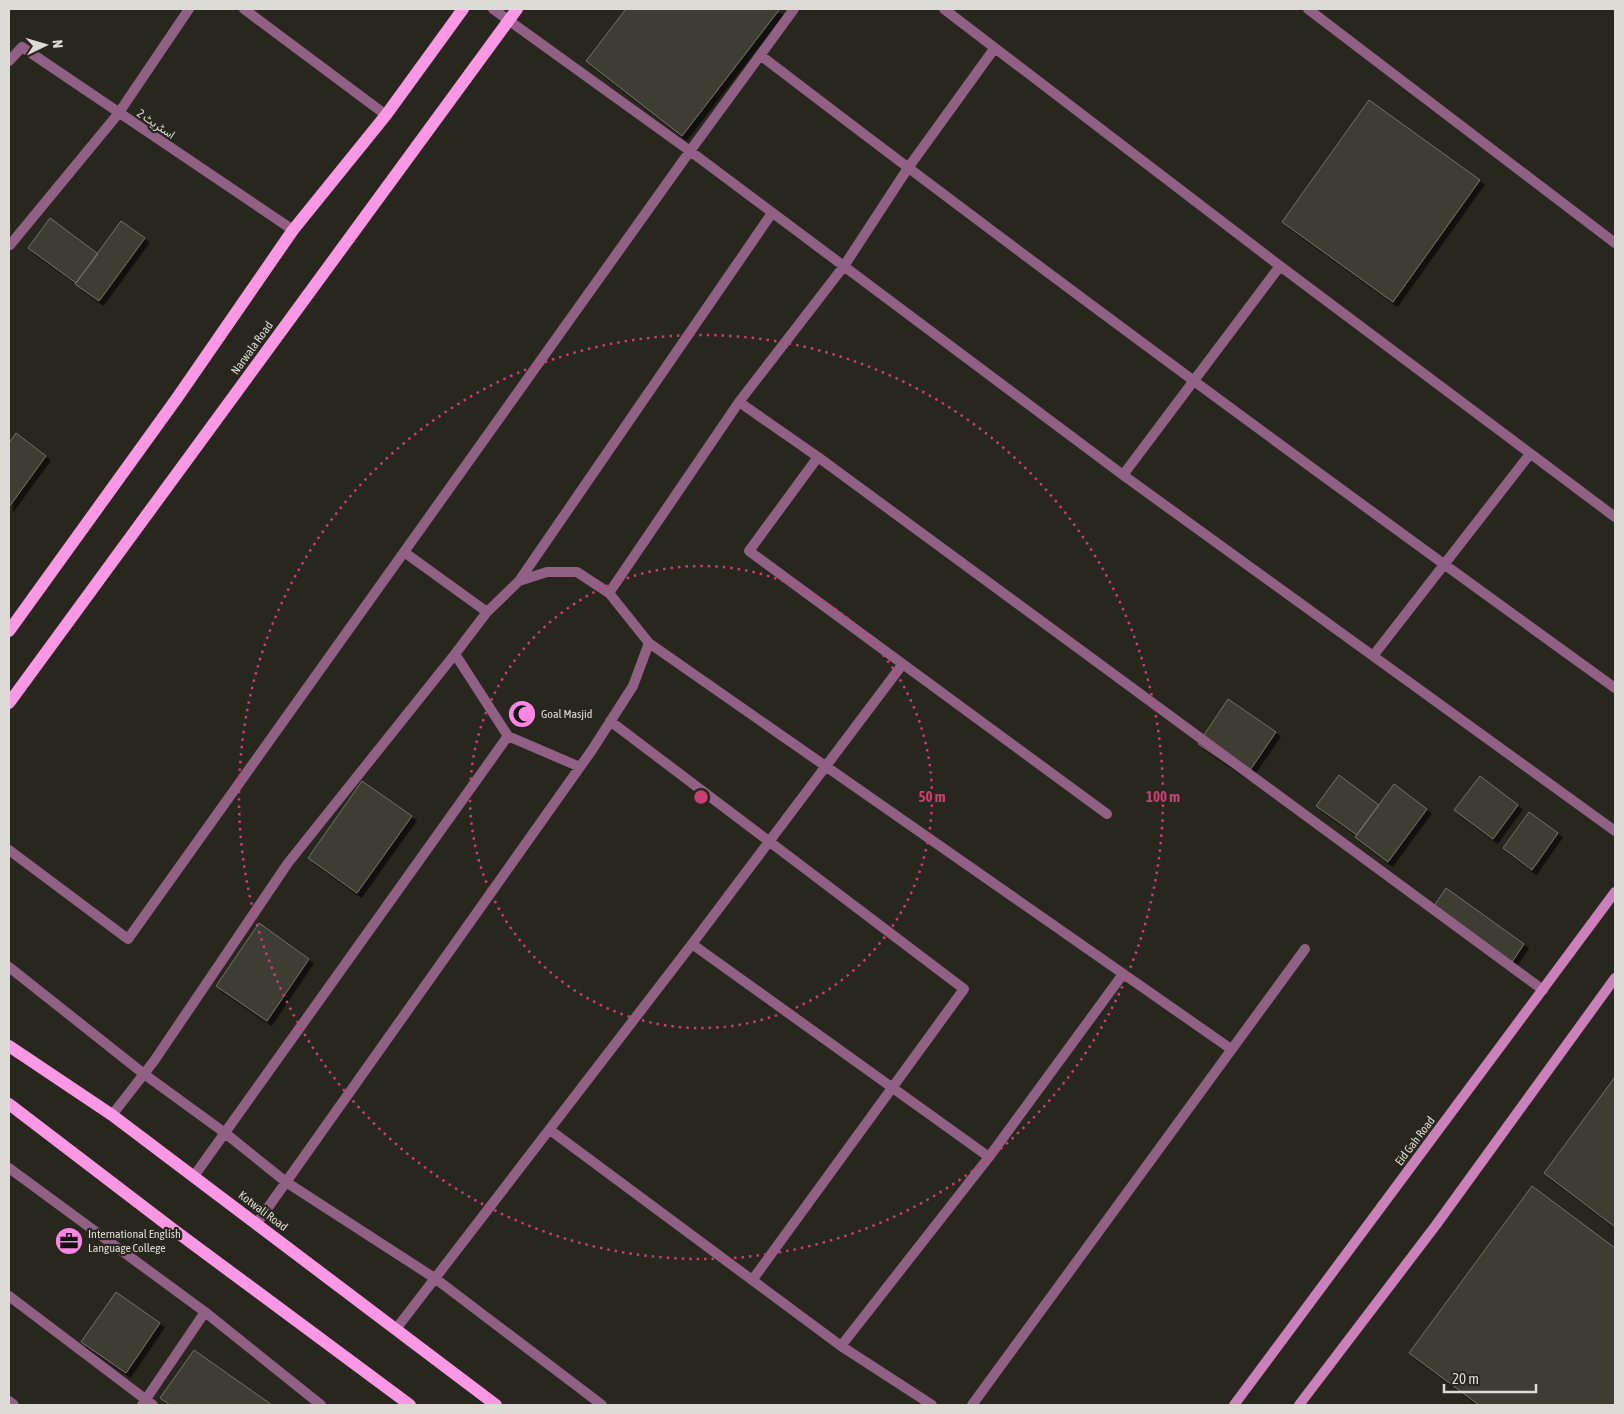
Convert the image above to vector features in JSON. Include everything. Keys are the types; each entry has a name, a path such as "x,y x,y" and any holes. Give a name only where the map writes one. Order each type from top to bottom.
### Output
{"main road":[{"path":"9,631 177,398 293,230 386,115 463,9"},
{"name":"Narwala Road","path":"9,703 517,9"},
{"name":"Eid Gah Road","path":"1234,1405 1615,892"},
{"path":"1299,1405 1442,1218 1615,978"},
{"name":"Kotwali Road","path":"9,1046 112,1115 496,1405"},
{"path":"9,1104 174,1230 410,1405"}],"street":[{"path":"10,245 118,114 189,9"},
{"path":"244,9 386,115"},
{"path":"493,9 690,151 1123,475 1615,831"},
{"path":"9,850 128,939 690,151 794,9"},
{"path":"944,9 1280,266 1615,517"},
{"path":"1308,9 1615,243"},
{"name":"اسٹریٹ 2","path":"9,61 22,48 293,230"},
{"path":"608,593 739,402 844,266 908,168 994,49"},
{"path":"760,55 1194,381 1615,688"},
{"path":"112,1115 154,1061 288,863 487,612 518,581 772,213"},
{"path":"1123,475 1280,266"},
{"path":"739,402 818,456 1543,990"},
{"path":"1373,656 1530,454"},
{"path":"818,456 749,551 1107,814"},
{"path":"404,552 487,612"},
{"path":"518,581 547,572 577,572 608,593 649,643 1231,1049"},
{"path":"257,1223 580,767 633,686 649,643"},
{"path":"454,654 508,736 580,767"},
{"path":"396,1329 770,842 902,665"},
{"path":"610,721 964,989 753,1279"},
{"path":"194,1176 508,736"},
{"path":"692,944 989,1157"},
{"path":"972,1405 1305,950"},
{"path":"9,967 144,1074 226,1132 286,1182 436,1278 602,1405"},
{"path":"842,1346 989,1157 1123,974"},
{"path":"550,1130 842,1346 932,1405"},
{"path":"9,1168 205,1312 321,1405"},
{"path":"9,1296 147,1404 205,1312"},
{"path":"9,1401 14,1405"}],"building":[{"path":"626,9 779,10 682,136 586,61"},
{"path":"1369,100 1480,180 1393,302 1282,222"},
{"path":"50,218 98,254 76,283 28,248"},
{"path":"121,221 145,238 99,301 75,284"},
{"path":"16,433 46,456 9,507 9,443"},
{"path":"1228,699 1276,732 1246,776 1198,744"},
{"path":"1339,775 1379,805 1357,835 1316,806"},
{"path":"1480,776 1518,805 1493,839 1454,810"},
{"path":"362,781 412,816 357,893 308,858"},
{"path":"1394,784 1427,809 1388,862 1355,837"},
{"path":"1529,812 1558,833 1532,870 1503,848"},
{"path":"1446,888 1524,944 1512,962 1434,906"},
{"path":"259,923 309,959 267,1021 216,986"},
{"path":"1615,1077 1615,1227 1544,1173"},
{"path":"1532,1186 1615,1248 1615,1405 1479,1405 1409,1353"},
{"path":"116,1292 160,1323 126,1373 81,1342"},
{"path":"194,1350 272,1405 170,1405 160,1398"}],"place":[{"name":"Goal Masjid","path":"522,714"},
{"name":"International English Language College","path":"69,1241"}]}
